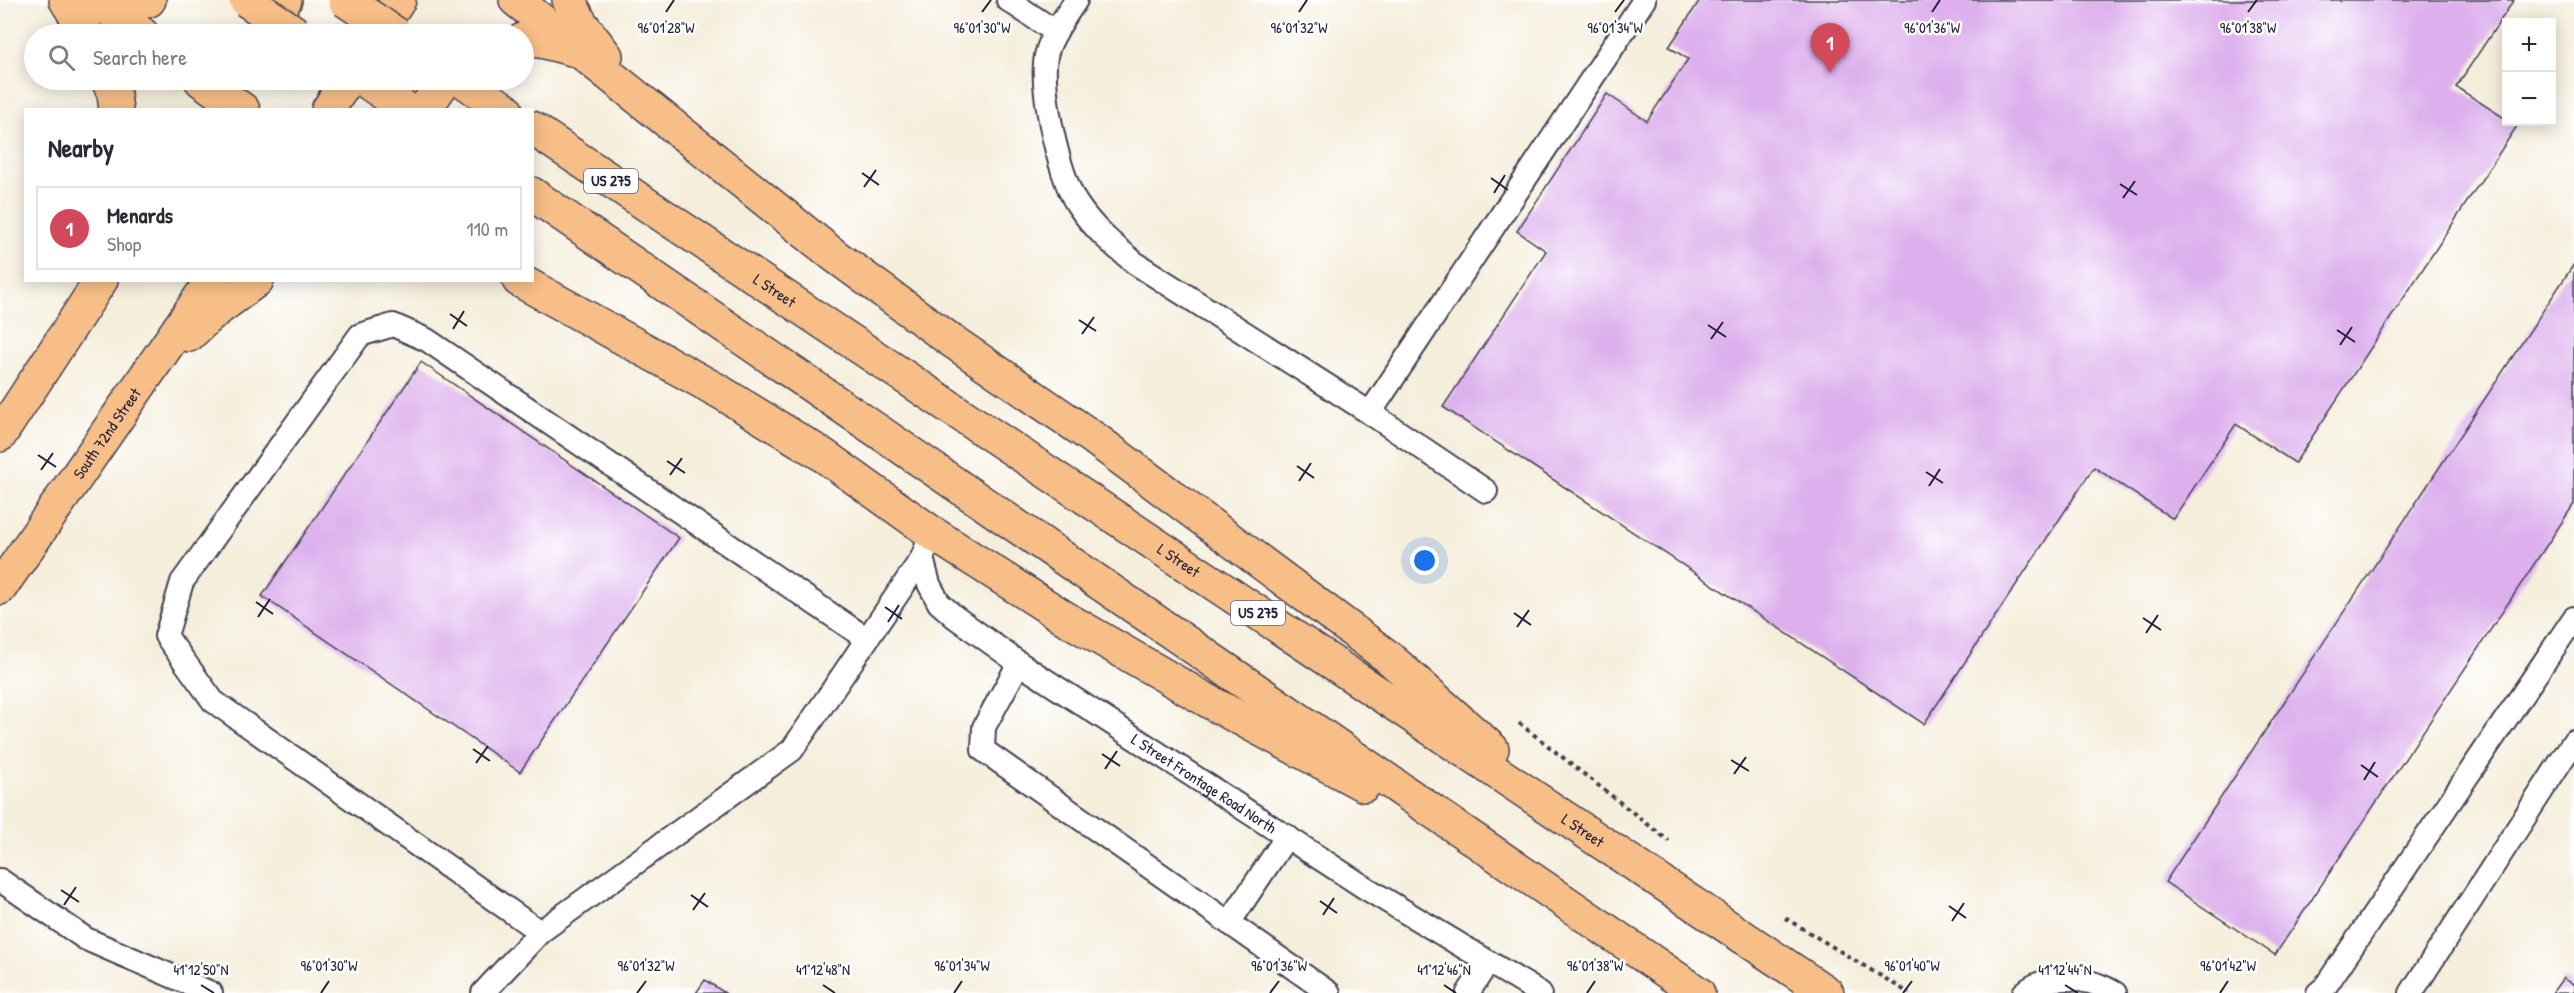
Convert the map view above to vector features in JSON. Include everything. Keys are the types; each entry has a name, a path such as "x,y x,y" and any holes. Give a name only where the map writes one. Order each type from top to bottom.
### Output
{"main road":[{"path":"87,0 131,5 149,0"},
{"path":"87,0 87,24"},
{"path":"87,0 126,24"},
{"path":"246,0 282,24"},
{"path":"269,24 285,0"},
{"path":"345,0 381,24"},
{"path":"383,24 399,0"},
{"path":"516,0 835,256 1095,439 1388,657 1584,830"},
{"path":"569,0 580,22 640,100"},
{"path":"534,40 580,51"},
{"path":"112,90 116,108"},
{"path":"329,108 341,90"},
{"path":"379,90 405,108"},
{"path":"425,108 438,90"},
{"path":"477,90 503,108"},
{"name":"L Street","path":"534,129 1827,993"},
{"path":"534,195 1698,993"},
{"path":"56,349 84,282"},
{"path":"0,435 99,282"},
{"name":"South 72nd Street","path":"0,588 211,282"},
{"path":"131,398 174,350 210,315 253,282"},
{"path":"523,282 722,393 823,455 927,546 1065,618 1217,706 1522,872"}],"lane":[{"path":"1008,0 1056,32"},
{"path":"1076,0 1046,53 1045,93 1061,162 1076,202 1101,234 1135,263 1370,413 1486,491"},
{"path":"1370,413 1644,0"},
{"path":"540,932 213,701 166,636 182,582 360,334 393,325 427,340 867,639"},
{"path":"483,993 540,932 792,750 927,546"},
{"name":"L Street Frontage Road North","path":"927,546 929,584 939,603 1018,663 1287,836 1540,993"},
{"path":"2318,993 2325,987 2574,618"},
{"path":"1018,663 984,727 983,750 1329,993"},
{"path":"2411,993 2574,741"},
{"path":"1229,923 1287,836"},
{"path":"0,880 86,939 211,993"},
{"path":"1468,993 1488,962"},
{"path":"2024,993 2033,985 2055,978 2082,981 2108,988 2115,993"}],"building":[{"path":"1700,0 2514,0 2456,87 2502,116 2502,126 2517,126 2295,463 2236,424 2173,519 2094,467 1924,724 1443,407 1546,251 1517,231 1607,94 1647,121 1688,59 1669,47"},
{"path":"2574,264 2574,504 2275,955 2165,882"},
{"path":"421,362 679,538 520,772 262,596"},
{"path":"2563,978 2574,986 2574,993 2552,993"},
{"path":"705,980 725,993 696,993"}],"place":[{"name":"Menards","path":"1830,73"}]}
